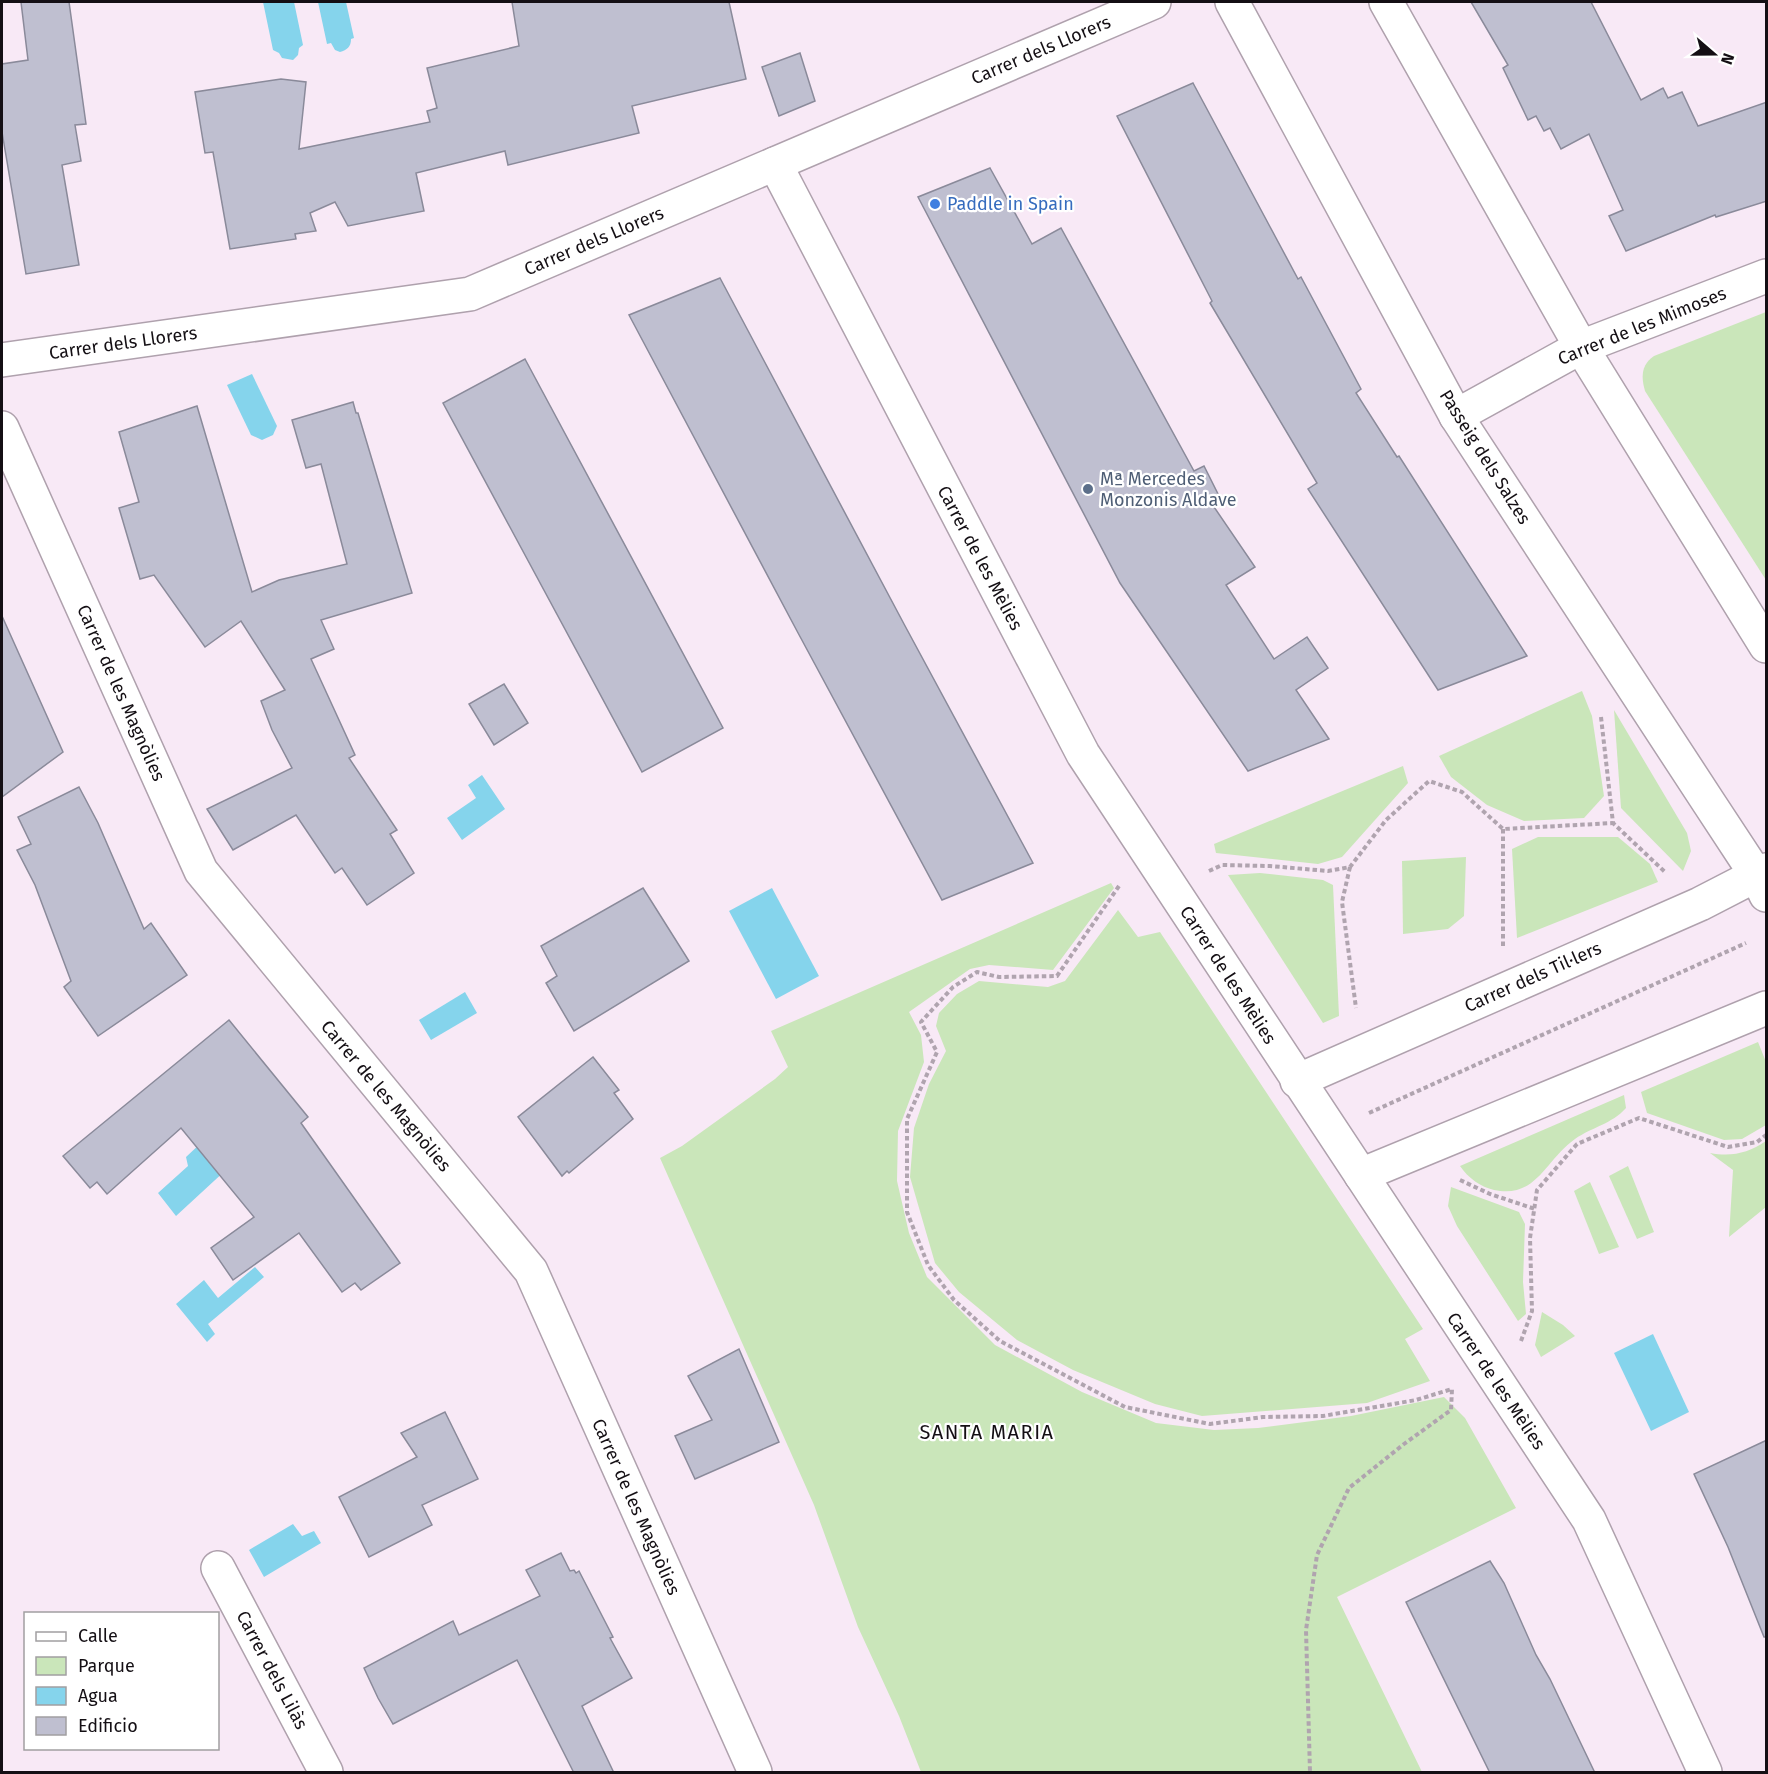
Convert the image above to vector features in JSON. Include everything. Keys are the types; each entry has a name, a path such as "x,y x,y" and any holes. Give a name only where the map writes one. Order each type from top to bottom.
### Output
{"street":[{"name":"Carrer dels Llorers","path":"2,360 470,294 1154,2"},
{"name":"Passeig dels Salzes","path":"1232,2 1456,416 1763,881"},
{"path":"1386,2 1581,347 1767,646"},
{"name":"Carrer de les Mèlies","path":"775,164 1083,754 1589,1520 1705,1773"},
{"name":"Carrer de les Mimoses","path":"1456,416 1581,347 1767,276"},
{"name":"Carrer de les Magnòlies","path":"2,428 201,871 531,1271 755,1773"},
{"name":"Carrer dels Til·lers","path":"1297,1081 1693,908 1763,881"},
{"path":"1361,1175 1767,1008"},
{"name":"Carrer dels Lilàs","path":"218,1568 326,1773"}],"path":[{"path":"1600,711 1613,823 1669,875"},
{"path":"1358,1018 1342,902 1350,867 1386,820 1429,781 1462,792 1503,829 1613,823"},
{"path":"1503,829 1503,956"},
{"path":"1206,872 1222,865 1328,871 1350,867"},
{"path":"1125,895 1119,886 1057,976 999,977 977,972 953,987 921,1022 937,1052 907,1119 907,1212 928,1265 954,1300 1000,1341 1125,1407 1210,1424 1263,1417 1323,1416 1416,1400 1452,1389 1451,1410 1349,1488 1317,1555 1306,1630 1310,1773"},
{"path":"1368,1113 1746,943"},
{"path":"1519,1344 1532,1311 1530,1238 1538,1190 1577,1144 1639,1118 1728,1147 1757,1142 1767,1135"},
{"path":"1450,1176 1490,1194 1535,1209"}],"green space":[{"path":"1766,312 1766,580 1645,391 1643,376 1644,367 1654,356"},
{"path":"1582,691 1592,716 1604,796 1584,818 1524,821 1487,805 1451,777 1439,756"},
{"path":"1614,710 1687,833 1691,851 1683,871 1621,808"},
{"path":"1403,766 1408,783 1342,857 1318,864 1216,853 1214,844"},
{"path":"1538,837 1618,837 1650,864 1658,882 1517,938 1512,849"},
{"path":"1466,857 1464,916 1448,929 1403,934 1402,861"},
{"path":"1260,873 1323,880 1333,885 1339,1016 1323,1023 1228,875"},
{"path":"1111,883 1114,888 1053,970 989,965 970,969 909,1012 921,1035 924,1062 898,1131 897,1181 909,1233 927,1277 995,1345 1082,1392 1156,1423 1214,1430 1258,1428 1351,1416 1444,1397 1465,1418 1516,1508 1337,1597 1422,1772 921,1772 899,1716 858,1627 814,1505 660,1158 682,1146 775,1079 788,1067 771,1031"},
{"path":"1118,910 1138,937 1160,932 1423,1329 1405,1339 1430,1381 1367,1403 1202,1416 1155,1404 1073,1370 1017,1340 959,1292 935,1263 910,1177 914,1128 929,1084 946,1051 936,1026 939,1013 957,994 979,981 1048,987 1065,981"},
{"path":"1758,1042 1766,1062 1766,1125 1742,1139 1724,1140 1647,1113 1641,1092"},
{"path":"1624,1095 1626,1108 1608,1122 1575,1139 1539,1176 1521,1189 1509,1191 1489,1189 1471,1178 1460,1166"},
{"path":"1766,1141 1766,1207 1729,1237 1733,1170 1710,1153 1740,1153"},
{"path":"1628,1166 1654,1232 1637,1239 1609,1176"},
{"path":"1590,1182 1619,1247 1599,1254 1574,1191"},
{"path":"1451,1187 1519,1212 1525,1224 1523,1282 1526,1314 1518,1321 1457,1226 1448,1206"},
{"path":"1542,1312 1563,1325 1575,1336 1541,1357 1535,1345"}],"water":[{"path":"263,2 294,2 303,45 293,60 282,58 273,50"},
{"path":"318,2 346,2 354,38 345,50 340,52 335,50 331,43 327,44"},
{"path":"252,374 277,426 273,435 262,440 251,435 227,385"},
{"path":"482,775 505,809 462,840 447,818 476,798 468,785"},
{"path":"772,888 819,976 776,999 729,911"},
{"path":"465,992 477,1013 431,1040 419,1020"},
{"path":"201,1143 227,1169 176,1216 158,1193 188,1166 186,1157"},
{"path":"255,1267 264,1277 208,1324 215,1334 207,1342 176,1304 204,1280 218,1298"},
{"path":"1653,1334 1689,1412 1651,1431 1614,1353"},
{"path":"293,1524 302,1536 314,1531 321,1543 264,1577 249,1550"}],"building":[{"path":"21,2 69,2 86,124 75,125 81,161 62,165 79,265 26,274 2,132 2,64 28,60"},
{"path":"512,2 729,2 746,79 632,106 639,133 508,165 505,151 416,173 424,211 348,226 335,202 310,213 316,231 295,234 296,239 230,249 213,152 205,153 195,92 281,79 306,82 299,149 430,122 427,111 437,108 427,68 519,46"},
{"path":"1471,2 1591,2 1641,100 1663,88 1668,98 1682,92 1698,126 1767,102 1767,201 1716,217 1715,215 1626,251 1609,216 1623,210 1589,134 1561,149 1550,128 1544,131 1536,116 1528,120 1503,68 1508,65"},
{"path":"800,53 815,101 779,116 762,67"},
{"path":"1193,83 1298,279 1301,277 1361,389 1356,393 1527,656 1438,690 1308,489 1317,483 1210,303 1212,301 1117,116"},
{"path":"990,168 1032,244 1061,228 1194,471 1204,466 1221,500 1212,504 1255,567 1226,585 1274,659 1307,637 1328,668 1296,690 1329,739 1248,771 1120,583 918,197"},
{"path":"720,278 1033,863 942,900 797,631 629,315"},
{"path":"525,359 723,728 642,772 443,403"},
{"path":"353,402 412,593 321,620 334,649 311,659 355,755 349,758 397,830 390,834 414,873 367,905 342,868 335,873 296,815 233,850 207,809 292,768 272,730 261,701 285,690 241,621 205,647 154,575 140,579 119,508 139,502 119,432 197,406 252,592 279,580 347,564 321,464 306,468 292,420"},
{"path":"2,616 63,752 2,797"},
{"path":"504,684 528,723 494,745 469,704"},
{"path":"79,787 98,823 144,929 151,923 187,975 98,1036 64,987 71,981 35,885 17,850 31,844 18,817"},
{"path":"643,888 689,961 574,1031 546,983 557,976 541,946"},
{"path":"229,1020 308,1117 301,1123 400,1263 361,1290 355,1283 342,1292 299,1233 233,1280 211,1248 254,1217 181,1128 107,1194 97,1182 90,1188 63,1156"},
{"path":"593,1057 619,1090 614,1093 633,1119 569,1173 567,1171 562,1176 518,1117"},
{"path":"739,1349 779,1442 695,1479 675,1436 712,1420 688,1376"},
{"path":"445,1412 478,1479 422,1505 432,1525 369,1557 339,1497 417,1457 401,1433"},
{"path":"1767,1440 1767,1637 1764,1637 1728,1547 1694,1474"},
{"path":"561,1553 570,1571 574,1570 576,1573 579,1571 613,1637 610,1638 632,1678 582,1706 614,1773 574,1773 517,1660 393,1724 364,1668 453,1621 459,1635 540,1596 526,1570"},
{"path":"1490,1561 1504,1583 1536,1655 1595,1773 1490,1773 1406,1602"}],"place":[{"name":"Paddle in Spain","path":"935,204"},
{"name":"Mª Mercedes Monzonis Aldave","path":"1088,489"}],"district":[{"name":"SANTA MARIA","path":"987,1432"}]}
